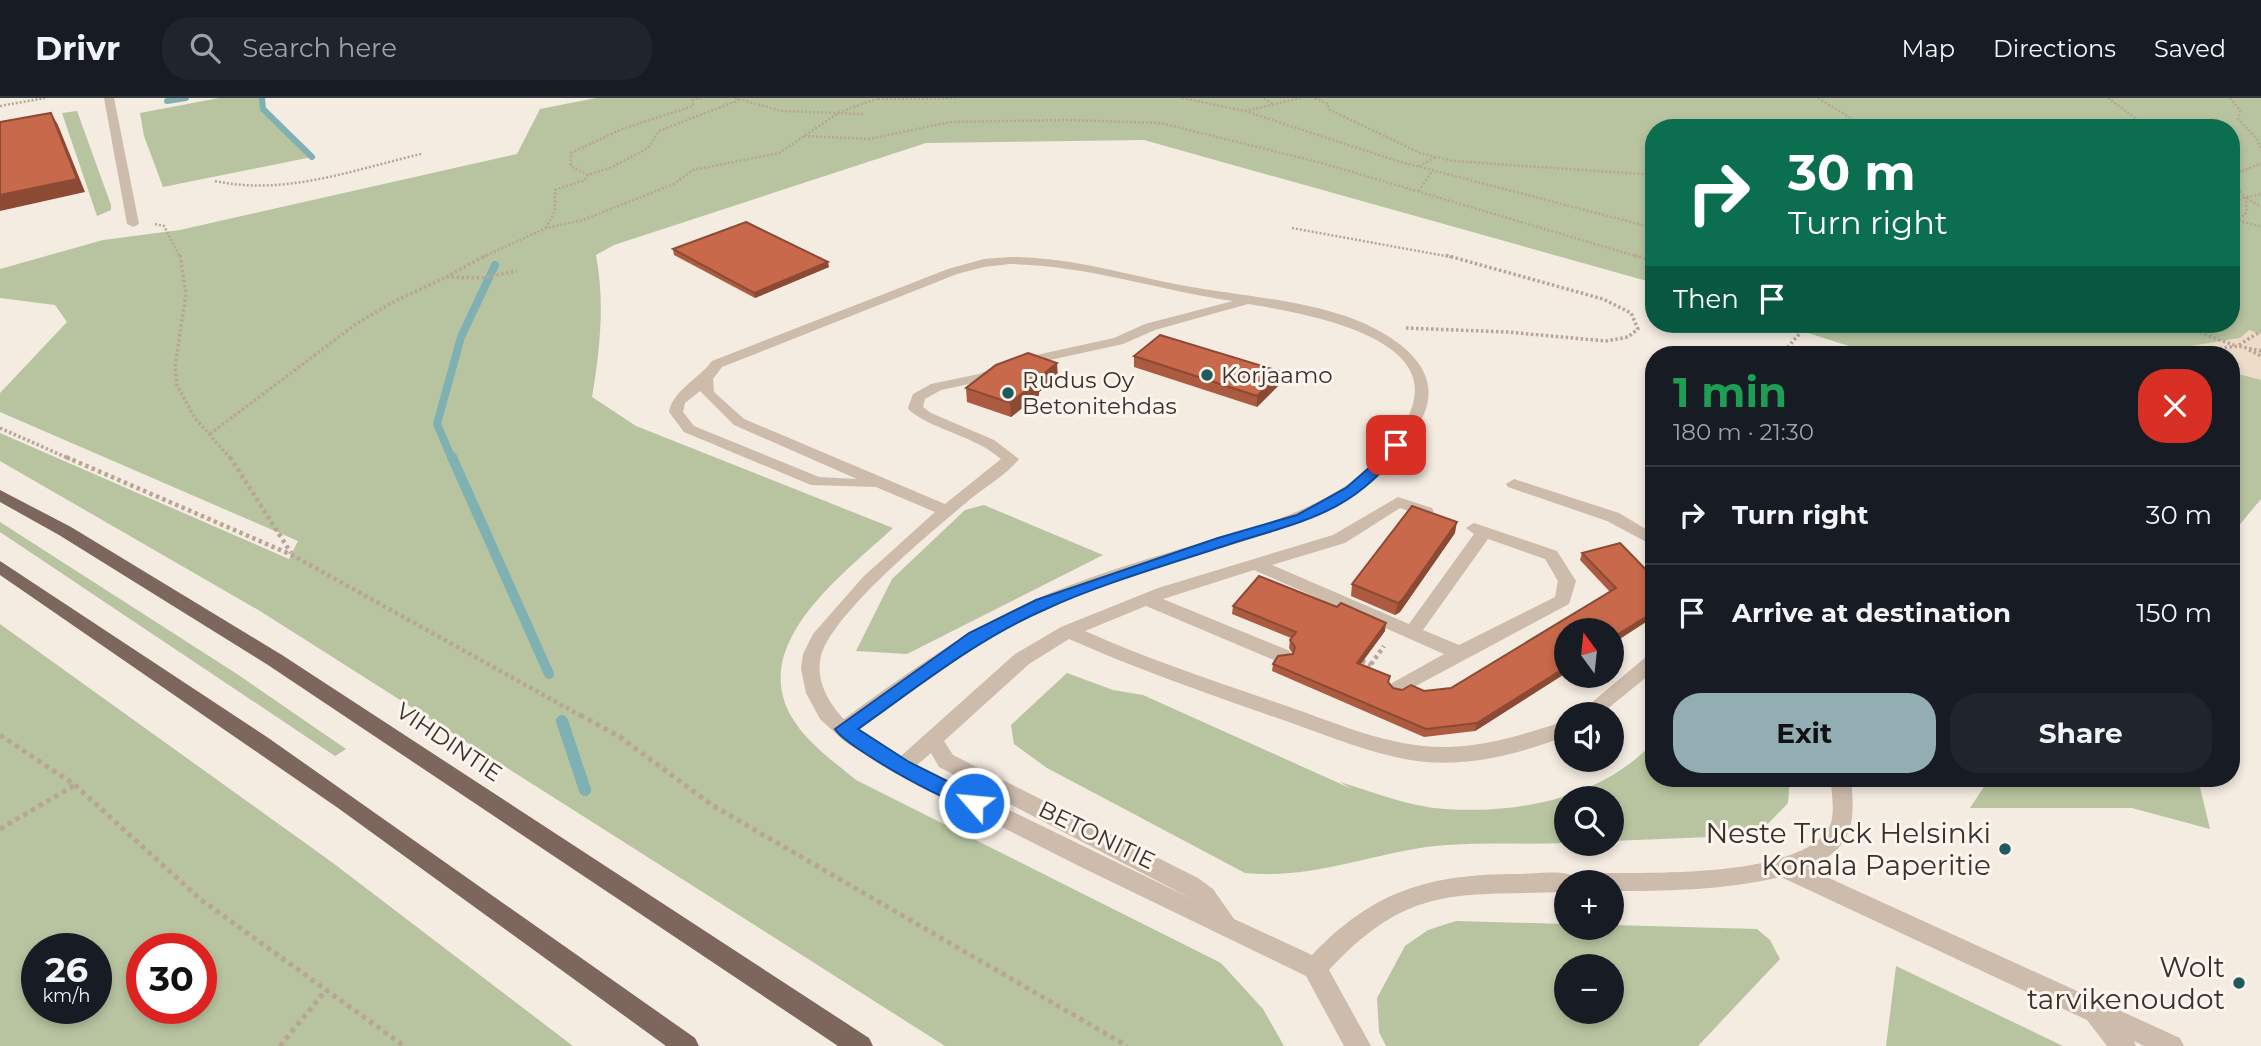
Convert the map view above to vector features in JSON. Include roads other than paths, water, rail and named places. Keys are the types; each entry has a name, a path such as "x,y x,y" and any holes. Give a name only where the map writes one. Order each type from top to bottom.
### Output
{"main road":[{"name":"VIHDINTIE","path":"0,495 65,531 275,660 860,1046"},
{"path":"0,567 198,698 508,916 686,1046"}],"street":[{"path":"109,98 133,224"},
{"path":"845,729 975,637 1042,604 1223,541 1302,519 1351,491 1384,462 1420,411 1423,383 1408,357 1384,339 1317,313 1052,261 982,264 962,268 855,307 717,364 706,379 678,401 676,412 689,429 817,482 881,484"},
{"name":"BETONITIE","path":"1250,301 1150,327 1118,341 1014,364 983,377 936,387 918,397 915,408 929,421 1001,449 1011,459 942,514 836,615 812,653 812,687 828,715 902,767 1046,840 1315,968"},
{"path":"706,379 707,393 732,412 739,422 881,484 942,514"},
{"path":"1514,484 1613,517 1645,536"},
{"path":"902,767 1022,659 1068,631 1146,599 1339,539 1398,502 1426,512"},
{"path":"1399,688 1563,600 1567,581 1551,555 1479,530 1403,626"},
{"path":"1257,565 1403,626 1460,653"},
{"path":"1146,599 1283,656"},
{"path":"1068,631 1144,665 1366,741 1410,751 1446,755 1483,751 1530,743 1554,734"},
{"path":"1603,702 1645,668"},
{"path":"933,739 946,761 1190,885 1205,897 1227,927"},
{"path":"1624,881 1713,879 1786,869 1816,853 1836,837 1843,814 1841,787"},
{"path":"1786,869 2096,1014 2171,1046"},
{"path":"1351,1040 1315,968 1364,922 1435,889 1554,884"},
{"path":"2096,1014 2123,1046"}],"waterway":[{"path":"167,101 186,98"},
{"path":"262,98 263,109 312,157"},
{"path":"452,459 437,424 461,337 495,265"},
{"path":"452,457 549,674"},
{"path":"562,721 585,790"}],"place":[{"name":"Korjaamo","path":"1207,375"},
{"name":"Rudus Oy Betonitehdas","path":"1008,393"},
{"name":"Neste Truck Helsinki Konala Paperitie","path":"2005,849"},
{"name":"Wolt tarvikenoudot","path":"2239,983"}]}
